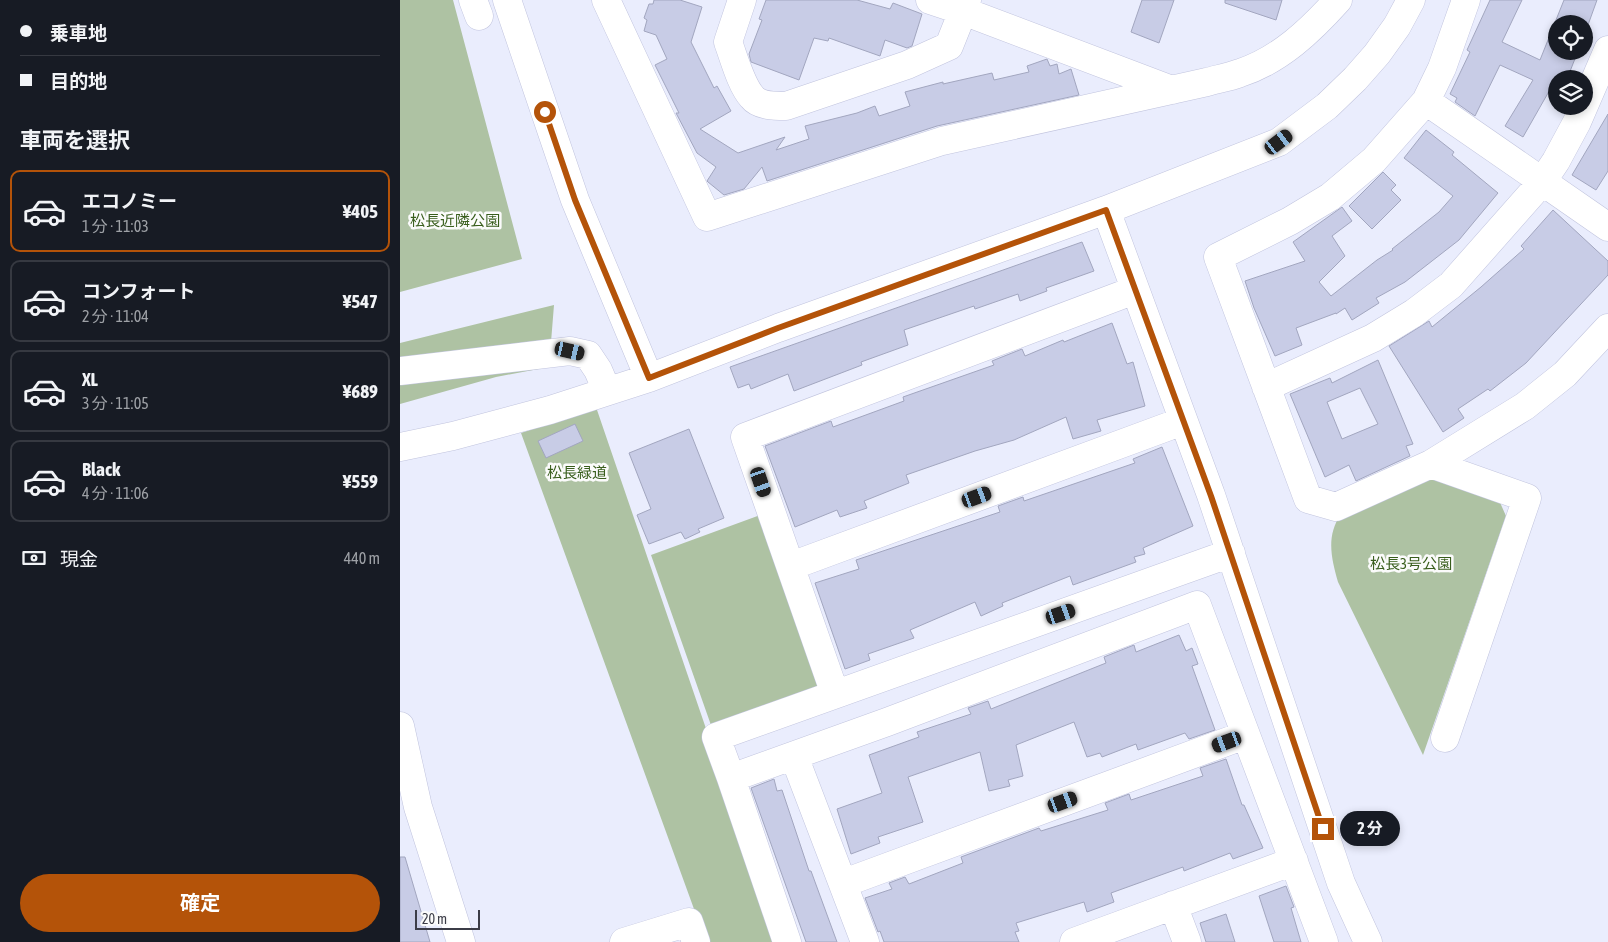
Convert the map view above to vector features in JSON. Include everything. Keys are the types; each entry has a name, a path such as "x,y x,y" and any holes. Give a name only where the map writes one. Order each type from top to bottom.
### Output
{"street":[{"path":"507,0 575,200 649,378"},
{"path":"742,0 728,42 745,86 752,98 764,104 776,106 786,106 907,65 950,46 965,6"},
{"path":"930,0 965,6 1172,90"},
{"path":"617,5 707,217 942,141 1242,73 1294,43 1310,30 1338,0"},
{"path":"400,447 480,429 550,410 649,378 778,328 1106,210 1279,142 1327,106 1355,79 1392,33 1411,0"},
{"path":"1466,0 1442,68 1426,101 1374,160 1330,198 1290,221 1218,257 1308,499 1336,507 1431,464 1525,406 1566,374 1608,328"},
{"path":"1266,387 1373,338 1421,308 1451,285 1542,182 1556,161 1577,122 1608,50"},
{"path":"1426,101 1608,227"},
{"path":"1106,210 1231,553 1341,883 1366,937 1336,942"},
{"path":"835,694 745,437 1135,290"},
{"path":"400,371 570,351 588,355 598,370 607,391"},
{"path":"791,566 1183,421"},
{"path":"1431,464 1527,498 1445,738"},
{"path":"787,942 716,737 1231,553"},
{"path":"731,778 1196,605 1324,942"},
{"path":"400,726 409,809 461,942"},
{"path":"844,884 1245,735"},
{"path":"794,756 866,942"},
{"path":"1074,942 1294,861"},
{"path":"1173,905 1187,942"},
{"path":"624,942 689,922 696,942"}],"green space":[{"name":"松長近隣公園","path":"400,0 453,0 522,259 400,292"},
{"path":"554,305 549,367 496,377 400,404 400,343"},
{"name":"松長緑道","path":"596,407 779,942 706,942 521,433"},
{"name":"松長3号公園","path":"1429,474 1498,498 1506,516 1423,755 1338,582 1331,547 1333,530 1341,514"},
{"path":"763,514 824,688 712,728 651,555"}],"building":[{"path":"654,0 680,0 702,7 691,42 714,88 717,86 731,111 700,129 738,153 785,137 776,150 809,139 805,126 857,113 875,106 879,116 910,106 905,92 943,82 943,84 992,73 994,80 1029,72 1027,66 1047,59 1050,66 1057,64 1059,74 1071,69 1079,95 937,126 767,181 762,167 744,189 724,195 707,181 716,167 697,153 676,113 679,113 655,65 667,59 656,35 644,31 647,20 644,18 649,4 653,4"},
{"path":"766,0 857,0 890,9 893,3 922,14 912,46 907,48 885,40 880,56 829,38 828,41 814,38 799,80 751,62 749,54 762,20 759,19"},
{"path":"1142,0 1174,0 1159,43 1131,32"},
{"path":"1225,0 1282,0 1276,20 1225,3"},
{"path":"1490,0 1522,0 1502,42 1540,60 1548,40 1548,60 1574,60 1571,70 1548,70 1548,93 1523,137 1505,126 1533,80 1500,65 1475,116 1455,102 1457,98 1450,94 1470,52 1467,50"},
{"path":"1564,0 1597,0 1592,15 1558,15"},
{"path":"1608,114 1608,171 1596,190 1572,175"},
{"path":"1426,130 1454,152 1452,155 1498,193 1459,240 1405,282 1376,298 1379,303 1352,320 1345,308 1336,314 1296,328 1302,345 1275,356 1254,308 1245,281 1305,261 1293,242 1342,207 1352,221 1332,236 1345,256 1319,282 1331,296 1377,260 1393,250 1439,212 1453,196 1404,158"},
{"path":"1383,172 1396,185 1391,190 1401,200 1372,229 1349,206"},
{"path":"1553,210 1608,261 1608,275 1526,363 1490,391 1488,389 1458,409 1464,418 1443,432 1389,346 1429,321 1432,327 1481,287 1524,249 1521,246"},
{"path":"1082,242 1094,271 1046,288 1047,291 1020,301 1018,294 975,309 974,306 904,330 908,345 861,362 862,365 794,391 788,374 751,389 749,384 738,388 730,367"},
{"path":"1112,323 1127,364 1133,362 1145,406 1097,420 1101,431 1073,439 1066,417 1014,440 975,451 906,475 909,483 864,501 867,508 840,517 837,510 795,527 765,446 831,421 833,427 904,401 903,397 994,365 992,361 1022,349 1025,356"},
{"path":"1378,360 1413,444 1406,446 1410,456 1356,481 1349,465 1325,477 1290,394 1330,378 1332,383","holes":["1360,388 1378,424 1342,439 1327,402"]},
{"path":"575,424 583,441 546,458 538,441"},
{"path":"689,429 724,518 698,529 700,532 685,539 681,532 649,544 637,515 651,509 629,453"},
{"path":"1162,447 1193,526 1143,548 1145,554 1134,557 1136,562 1073,585 1070,576 1002,603 1003,606 981,616 975,602 910,630 914,638 868,654 870,660 845,669 815,583 859,569 856,560 1000,512 998,506 1023,497 1024,501 1135,463 1133,459"},
{"path":"1179,635 1186,651 1192,648 1198,664 1192,666 1215,730 1189,739 1185,733 1138,750 1136,744 1102,757 1100,753 1087,757 1074,722 1016,745 1023,776 1008,780 1010,786 989,791 980,752 908,777 923,822 878,837 880,843 851,854 837,809 882,793 869,755 919,737 917,732 971,714 968,708 988,701 991,709 1106,663 1104,657 1134,645 1136,652"},
{"path":"1226,759 1242,805 1244,805 1263,848 1233,859 1230,853 1184,871 1183,867 1111,893 1114,902 1087,912 1084,902 1016,923 1019,931 1015,932 1019,942 884,942 880,931 878,932 865,898 892,889 889,883 905,877 909,884 963,863 961,857 1039,828 1041,831 1108,810 1105,803 1129,794 1131,800 1203,776 1200,768"},
{"path":"774,779 777,791 782,790 809,871 811,871 837,942 806,942 751,788"},
{"path":"400,857 405,857 430,942 400,942"},
{"path":"1286,886 1294,907 1291,908 1301,942 1274,942 1259,896"},
{"path":"1226,914 1235,942 1206,942 1200,923"}],"route":[{"path":"545,112 575,200 649,378 778,328 1106,210 1231,553 1323,829"}]}
